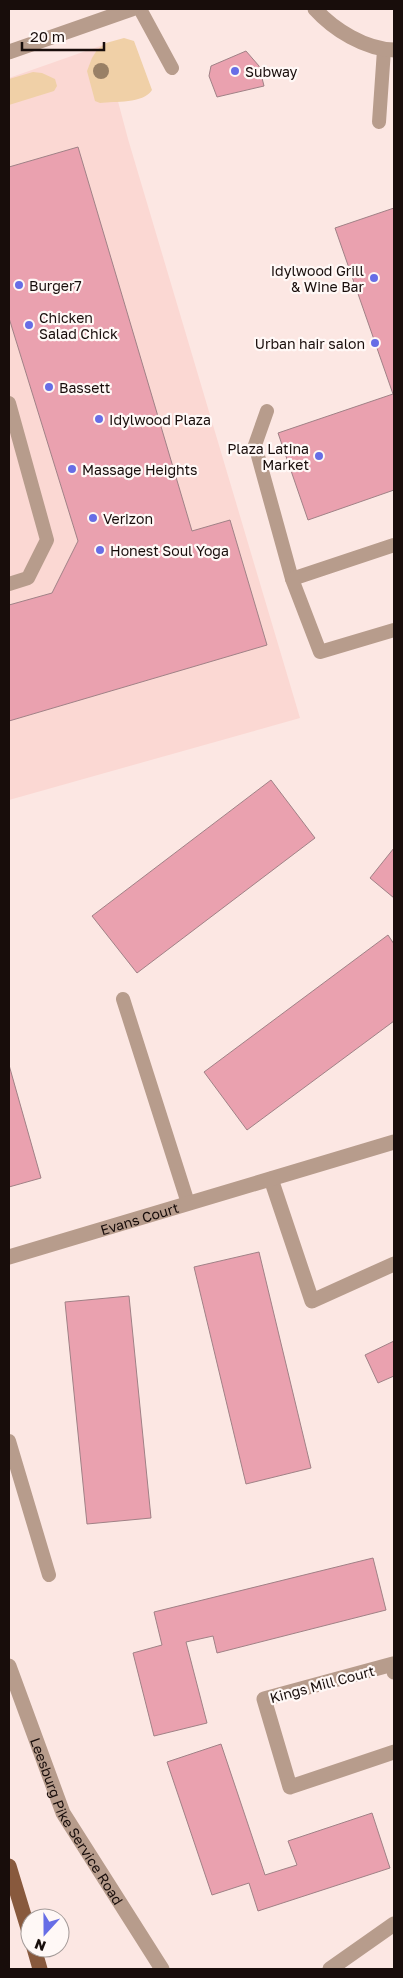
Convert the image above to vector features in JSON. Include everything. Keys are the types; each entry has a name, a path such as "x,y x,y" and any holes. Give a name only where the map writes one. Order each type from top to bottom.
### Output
{"main road":[{"path":"9,1866 22,1908"}],"street":[{"path":"9,52 132,9"},
{"path":"315,9 323,18 350,37 389,50"},
{"name":"Evans Court","path":"9,1257 394,1142"},
{"path":"271,1179 312,1301 394,1264"},
{"name":"Kings Mill Court","path":"394,1672 393,1664 264,1699 290,1787 394,1752"},
{"name":"Leesburg Pike Service Road","path":"9,1666 62,1813 162,1969"},
{"path":"330,1969 394,1924"}],"lane":[{"path":"140,9 172,68"},
{"path":"379,122 389,50"},
{"path":"9,403 47,540 28,578 9,584"},
{"path":"267,411 255,445 292,580 320,652 394,630"},
{"path":"292,580 394,545"},
{"path":"123,999 188,1203"},
{"path":"9,1442 49,1575"}],"shaded area":[{"path":"124,38 134,41 152,90 136,100 100,103 95,101 87,71 92,58 97,50 106,43"},
{"name":"Idylwood Plaza","path":"103,45 128,139 300,718 9,800 9,721 267,645 230,520 192,531 78,147 9,167 9,78"},
{"path":"33,72 42,73 55,79 57,86 54,91 9,105 9,79"},
{"path":"9,318 78,541 52,593 9,605"}],"building":[{"name":"Subway","path":"246,51 259,66 264,86 217,97 209,76 211,66"},
{"name":"Idylwood Plaza","path":"78,147 192,531 230,520 267,645 9,721 9,605 52,593 78,541 9,318 9,167"},
{"path":"394,208 394,490 308,520 278,433 393,394 335,228"},
{"path":"271,780 315,838 137,973 92,916"},
{"path":"394,848 394,898 370,878"},
{"path":"388,935 394,944 394,1021 247,1130 204,1072"},
{"path":"9,1065 41,1178 9,1187"},
{"path":"259,1252 311,1468 246,1484 194,1267"},
{"path":"129,1296 151,1518 87,1524 65,1302"},
{"path":"394,1341 394,1376 378,1383 365,1355"},
{"path":"373,1558 386,1610 217,1653 213,1636 186,1642 207,1723 154,1736 133,1653 162,1645 154,1612"},
{"path":"221,1744 265,1875 297,1865 288,1841 372,1813 390,1868 258,1911 249,1883 212,1895 167,1762"}],"place":[{"name":"Subway","path":"235,71"},
{"name":"Idylwood Grill & Wine Bar","path":"374,278"},
{"name":"Burger7","path":"19,285"},
{"name":"Chicken Salad Chick","path":"29,325"},
{"name":"Urban hair salon","path":"375,343"},
{"name":"Bassett","path":"49,387"},
{"name":"Idylwood Plaza","path":"99,419"},
{"name":"Plaza Latina Market","path":"319,456"},
{"name":"Massage Heights","path":"72,469"},
{"name":"Verizon","path":"93,518"},
{"name":"Honest Soul Yoga","path":"100,550"}]}
